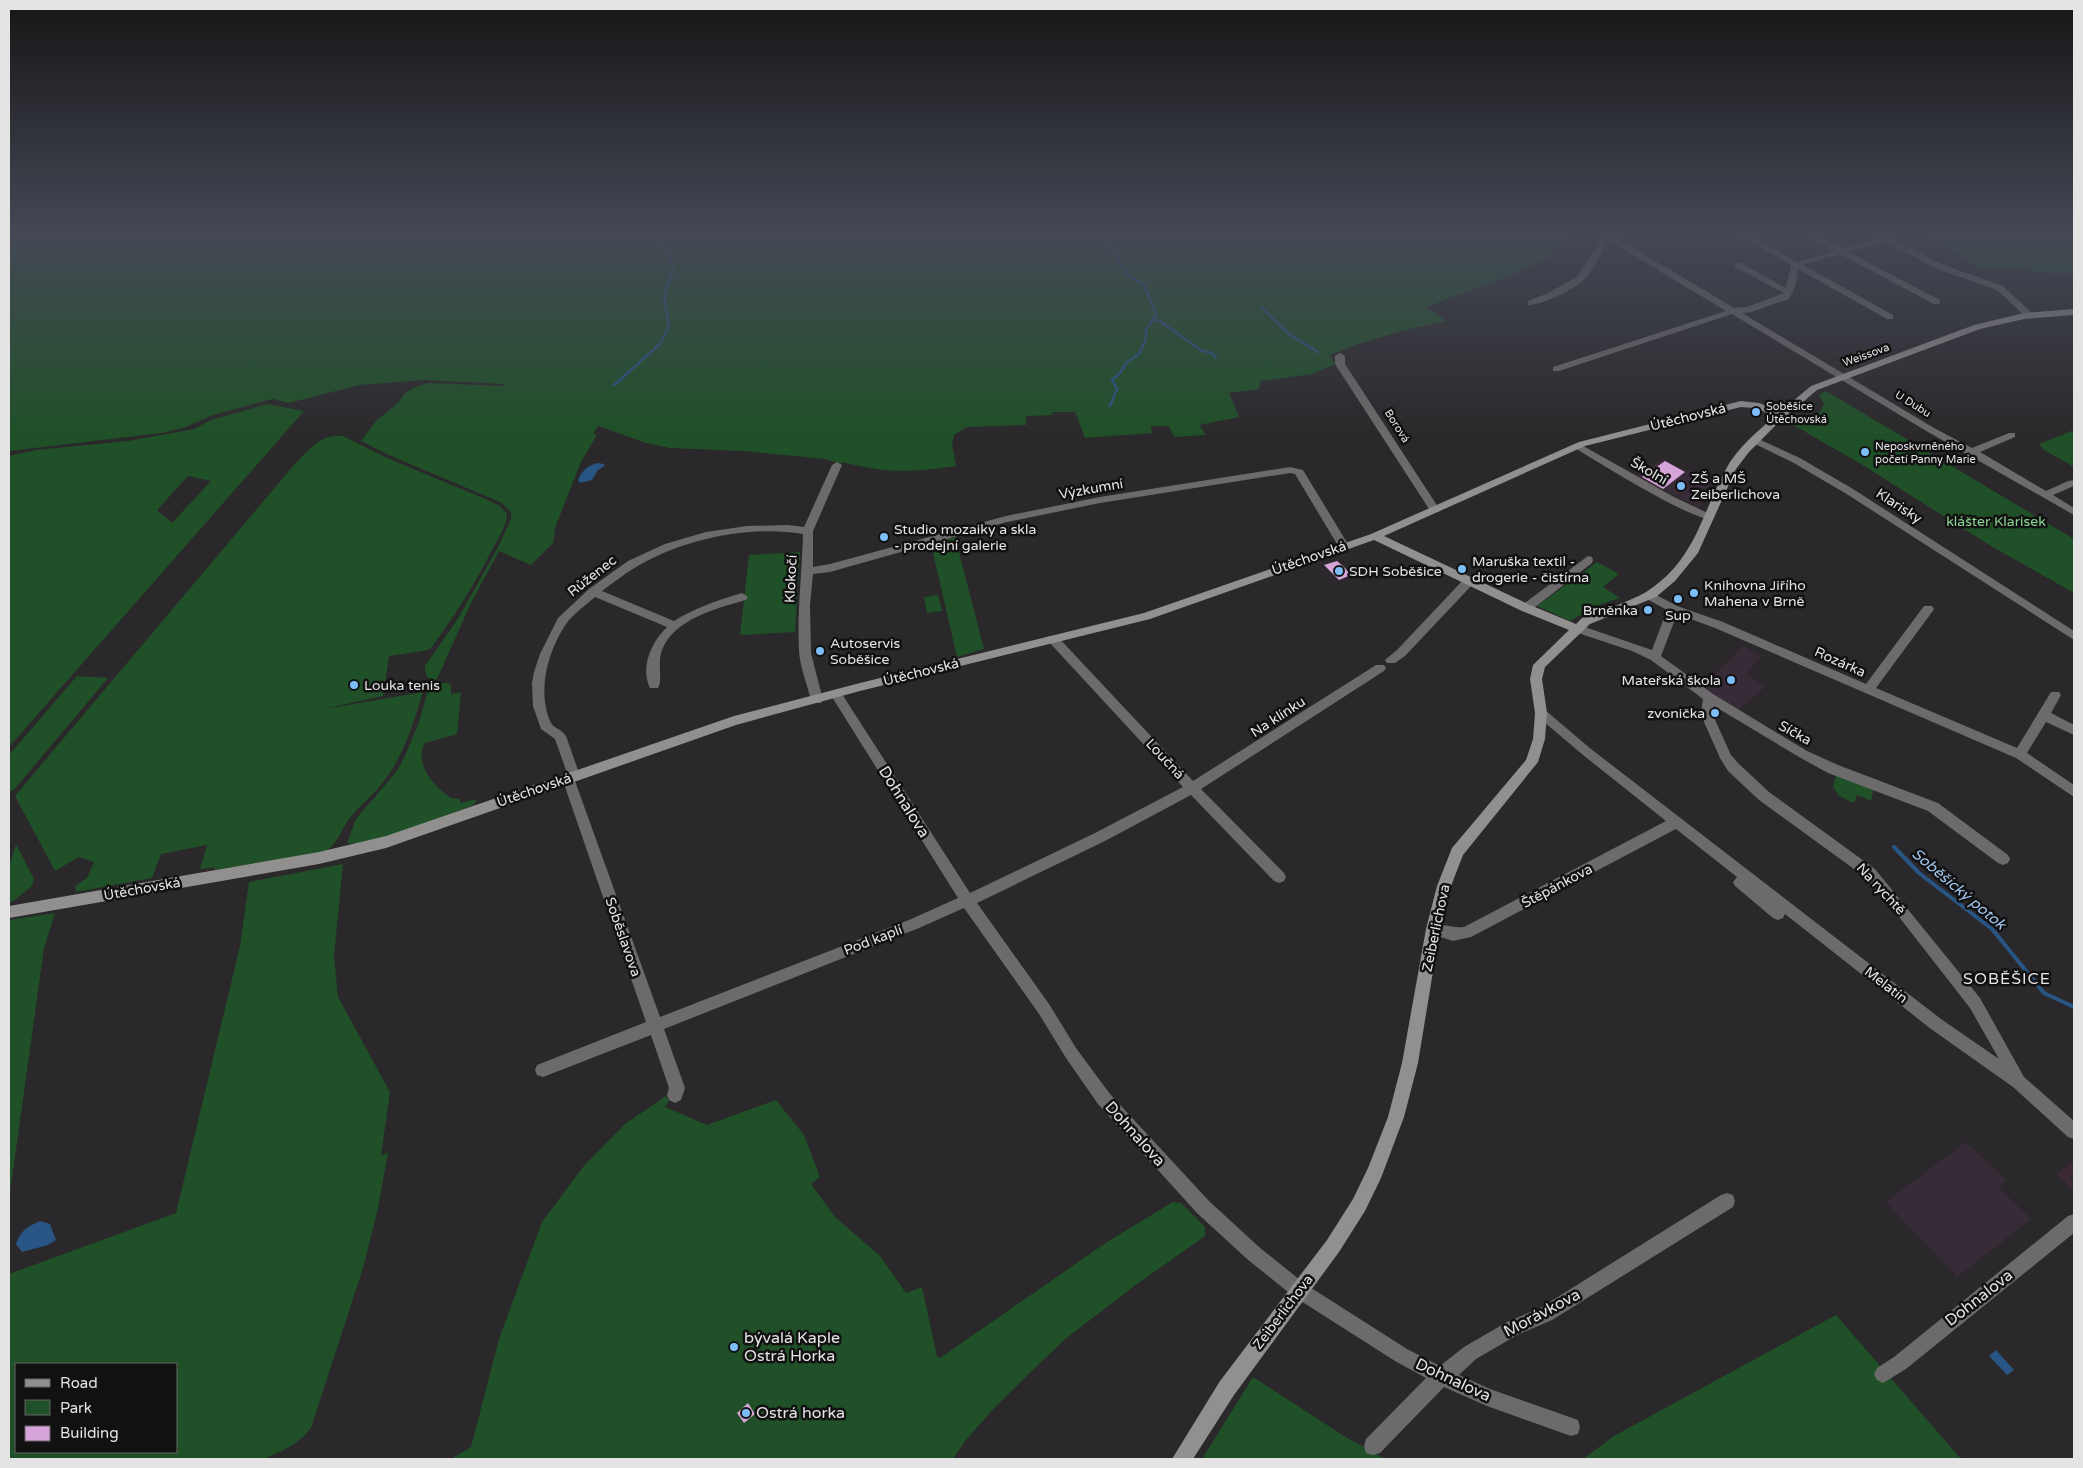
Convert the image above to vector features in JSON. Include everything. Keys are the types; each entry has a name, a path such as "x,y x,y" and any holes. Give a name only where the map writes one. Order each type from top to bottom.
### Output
{"street":[{"path":"1531,303 1535,302"},
{"name":"U Dubu","path":"1717,302 2074,512"},
{"path":"1556,369 1734,312 1748,310 1773,302"},
{"path":"1862,302 1890,317"},
{"path":"2014,302 2030,316"},
{"name":"Weissova","path":"1806,394 1818,385 1977,327 2030,316 2074,312"},
{"name":"Borová","path":"1340,356 1340,364 1374,412 1436,510"},
{"name":"Zeiberlichova","path":"1182,1459 1227,1388 1333,1246 1355,1212 1370,1183 1396,1117 1410,1063 1434,929 1444,886 1457,852 1532,762 1539,739 1541,713 1536,679 1539,665 1576,628 1596,615 1649,596 1661,588 1693,553 1731,468 1754,440 1806,394"},
{"name":"Útěchovská","path":"9,912 347,852 415,832 734,722 836,694 1146,616 1375,536 1578,446 1741,404 1756,404 1782,415"},
{"path":"1972,452 2012,435"},
{"name":"Klarisky","path":"1754,440 1796,460 1849,491 2074,636"},
{"name":"Školní","path":"1578,446 1670,499 1708,517"},
{"name":"Klokočí","path":"816,700 805,653 804,605 808,571 808,531 838,465"},
{"name":"Výzkumní","path":"808,571 830,568 1006,519 1100,500 1290,470 1300,472 1344,546"},
{"path":"2045,495 2072,482"},
{"name":"Růženec","path":"571,777 560,736 545,726 539,706 538,683 546,654 562,621 593,592 632,564 669,547 692,540 747,529 788,528 808,531"},
{"path":"1375,536 1526,608 1576,628"},
{"path":"1526,608 1588,560"},
{"path":"1391,660 1401,653 1469,581"},
{"path":"593,592 674,626"},
{"name":"Rozárka","path":"1649,596 2020,755 2074,792"},
{"path":"654,685 652,662 654,653 661,640 674,626 683,619 704,610 742,597"},
{"path":"1655,657 1674,608"},
{"path":"1868,690 1928,609"},
{"name":"Síčka","path":"1576,628 1636,648 1655,657 1709,697 1803,754 1833,769 1933,807 2003,859"},
{"name":"Loučná","path":"1053,639 1192,788 1279,877"},
{"name":"Na klínku","path":"1192,788 1380,668"},
{"name":"Dohnalova","path":"836,694 968,902 1044,1009 1071,1053 1104,1099 1203,1207 1299,1290 1401,1355 1487,1397 1571,1427"},
{"path":"2020,755 2055,695"},
{"name":"Na rychtě","path":"1709,697 1707,712 1710,722 1726,758 1733,768 1758,791 1870,873 1975,1003 2007,1058 2018,1082"},
{"name":"Melatín","path":"1541,713 1587,752 1936,1024 2018,1082 2074,1131"},
{"path":"2043,715 2074,730"},
{"name":"Soběslavova","path":"571,777 654,1026 677,1088 675,1095"},
{"name":"Pod kaplí","path":"543,1070 968,902 1100,837 1192,788"},
{"name":"Štěpánkova","path":"1434,929 1454,935 1466,933 1676,822"},
{"name":"Melatín","path":"1698,838 1704,851 1778,914"},
{"name":"Morávkova","path":"1373,1446 1442,1376 1477,1349 1513,1328 1546,1314 1727,1201"},
{"name":"Dohnalova","path":"1883,1374 1900,1363 2074,1222"}],"shaded area":[{"name":"ZŠ a MŠ Zeiberlichova","path":"1663,459 1687,472 1690,469 1712,478 1699,508 1635,476"},
{"name":"Mateřská škola","path":"1743,646 1761,656 1746,675 1766,686 1738,710 1701,686"},
{"path":"1966,1142 2006,1180 1998,1187 2031,1219 1957,1277 1886,1202"},
{"path":"2072,1162 2074,1164 2074,1174 2069,1178 2074,1182 2074,1191 2057,1174"}],"green space":[{"path":"9,302 1441,302 1426,307 1447,321 1417,327 1344,349 1330,355 1335,364 1312,374 1261,381 1259,389 1229,393 1239,417 1199,425 1206,435 1174,437 1169,426 1151,426 1152,433 1085,438 1075,412 1052,412 1052,415 1026,416 1026,425 967,427 954,435 952,445 956,466 926,470 899,471 873,469 843,462 841,464 825,459 744,451 670,448 646,443 598,426 593,434 597,435 581,462 555,528 553,543 531,565 499,551 471,603 437,679 431,679 427,676 425,666 459,617 498,547 511,519 511,512 502,503 389,455 361,441 376,421 399,402 405,393 415,387 429,383 503,386 504,384 425,380 359,385 289,403 273,399 213,415 183,428 162,433 9,451"},
{"name":"klášter Klarisek","path":"1826,391 2074,539 2074,593 1991,546 1861,464 1788,422 1813,417 1817,414 1825,405 1819,395"},
{"path":"267,404 304,411 9,747 9,456 36,450 128,441 194,429 211,420","holes":["188,476 211,481 172,523 157,510"]},
{"path":"2074,430 2074,467 2044,450 2039,444"},
{"path":"343,436 385,457 490,501 500,506 507,514 502,531 480,573 457,611 431,648 389,656 383,696 319,710 423,692 411,729 389,775 354,814 337,840 325,852 214,870 215,867 200,869 207,845 161,854 152,878 76,892 75,886 87,878 94,862 79,857 55,871 15,796 293,466 309,449 321,440 328,437"},
{"path":"955,537 984,649 957,657 931,544"},
{"path":"800,552 795,632 740,635 749,555"},
{"path":"1597,562 1619,574 1603,587 1620,598 1598,605 1570,621 1537,606"},
{"path":"938,595 942,611 927,613 924,597"},
{"path":"77,676 108,678 13,791 9,790 9,755"},
{"path":"430,683 448,683 451,686 451,694 461,692 457,734 425,743 422,751 424,767 438,788 445,794 451,798 460,799 460,803 475,799 476,802 472,806 390,835 358,843 347,843 356,819 397,771 405,756 419,722"},
{"path":"1836,775 1874,787 1871,801 1857,795 1854,803 1839,796 1833,787"},
{"path":"16,844 34,879 32,886 9,903 9,867"},
{"path":"343,864 334,956 338,997 390,1092 381,1156 388,1152 378,1208 363,1268 311,1428 296,1443 264,1459 9,1459 9,1274 176,1213 240,946 249,882"},
{"path":"55,913 44,948 9,1200 9,920"},
{"path":"666,1096 669,1101 665,1107 707,1125 776,1100 804,1135 820,1177 811,1184 835,1217 880,1256 906,1293 922,1287 937,1356 940,1358 1107,1242 1173,1202 1181,1203 1205,1227 1205,1236 1133,1287 1064,1340 996,1406 965,1441 953,1459 451,1459 471,1447 499,1339 542,1222 583,1167 625,1124"},
{"path":"1836,1315 1961,1459 1583,1459 1614,1436"},
{"path":"1253,1377 1344,1436 1385,1459 1202,1459"}],"water":[{"path":"597,463 604,464 604,466 598,470 592,480 580,483 578,480 583,471"},
{"path":"40,1221 50,1224 56,1240 48,1245 22,1252 16,1244 22,1232"},
{"path":"1996,1350 2014,1370 2007,1375 1989,1356"}],"building":[{"path":"1665,461 1685,472 1663,489 1642,477"},
{"name":"SDH Soběšice","path":"1337,561 1351,575 1339,580 1324,565"},
{"name":"Ostrá horka","path":"748,1403 755,1414 744,1423 737,1413"}],"waterway":[{"path":"614,385 660,344 669,326 665,302"},
{"path":"1110,406 1117,389 1112,380 1120,373 1127,362 1139,354 1146,339 1146,330 1156,315 1151,302"},
{"path":"1261,307 1290,335 1318,352"},
{"path":"1154,320 1160,321 1202,351 1212,353 1216,358"},
{"name":"Soběšický potok","path":"1894,847 1919,873 1992,929 2044,993 2074,1007"}],"place":[{"name":"Soběšice Útěchovská","path":"1756,412"},
{"name":"Neposkvrněného početí Panny Marie","path":"1865,452"},
{"name":"ZŠ a MŠ Zeiberlichova","path":"1681,486"},
{"name":"Studio mozaiky a skla - prodejní galerie","path":"884,537"},
{"name":"Maruška textil - drogerie - čistírna","path":"1462,569"},
{"name":"SDH Soběšice","path":"1339,571"},
{"name":"Knihovna Jiřího Mahena v Brně","path":"1694,593"},
{"name":"Sup","path":"1678,599"},
{"name":"Brněnka","path":"1648,610"},
{"name":"Autoservis Soběšice","path":"820,651"},
{"name":"Mateřská škola","path":"1731,680"},
{"name":"Louka tenis","path":"354,685"},
{"name":"zvonička","path":"1715,713"},
{"name":"bývalá Kaple Ostrá Horka","path":"734,1347"},
{"name":"Ostrá horka","path":"746,1413"}],"district":[{"name":"SOBĚŠICE","path":"2007,979"}]}
